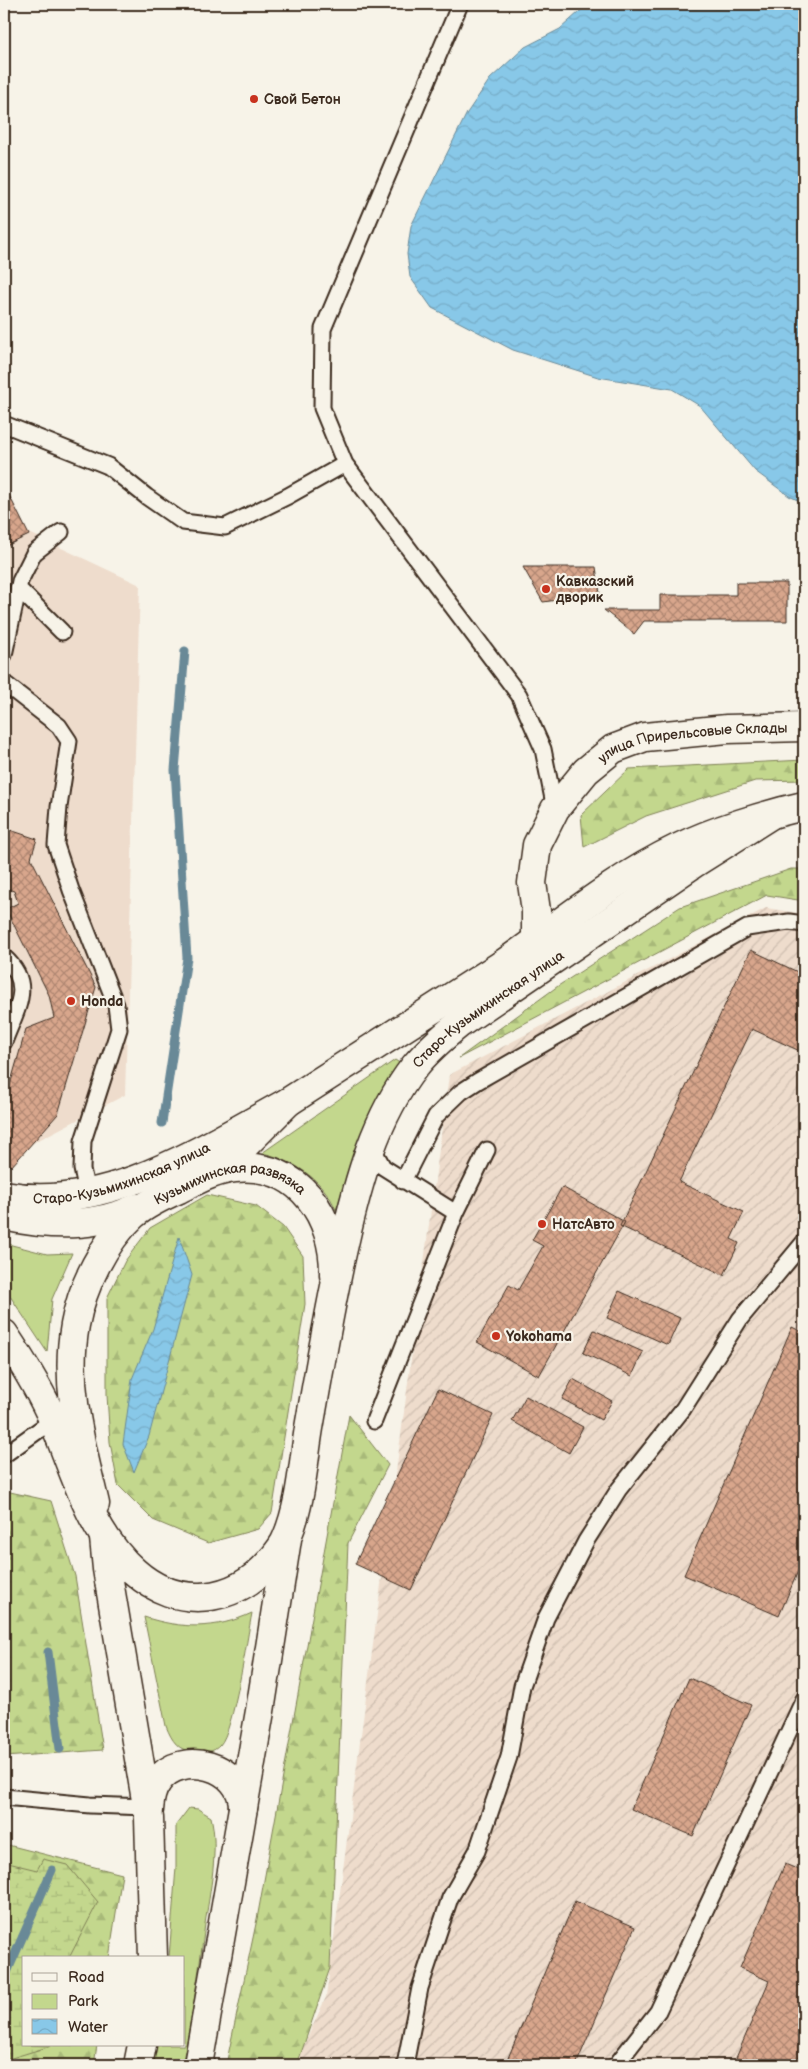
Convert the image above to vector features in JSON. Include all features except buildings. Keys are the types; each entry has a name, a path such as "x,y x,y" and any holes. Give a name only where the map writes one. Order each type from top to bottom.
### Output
{"street":[{"name":"улица Прирельсовые Склады","path":"542,967 536,941 536,911 532,883 537,845 554,809 586,771 613,749 645,737 727,729 804,727"},
{"name":"Старо-Кузьмихинская улица","path":"4,1195 48,1198 87,1192 135,1180 161,1170 288,1102 504,964 623,879 665,854 710,835 804,806"},
{"name":"Старо-Кузьмихинская улица","path":"332,1296 356,1195 375,1139 398,1092 415,1067 430,1050 459,1024 693,864 769,816"},
{"name":"Старо-Кузьмихинская улица","path":"212,1173 242,1148 288,1102"},
{"name":"Кузьмихинская развязка","path":"235,1168 264,1170 283,1178 308,1195 323,1216 331,1237 334,1263 332,1296 297,1498 287,1539 264,1568 246,1582 226,1592 197,1598 175,1594 150,1582 135,1572 102,1532 78,1435 73,1402 72,1352 76,1324 89,1282 109,1246 127,1221 155,1200 212,1173 235,1168"},
{"path":"4,1216 38,1222 80,1224 112,1218 155,1200"},
{"path":"4,1334 53,1420 79,1488 102,1532 148,1812 153,1956"},
{"path":"198,2065 243,1810 287,1539"},
{"path":"148,1812 151,1798 159,1779 172,1769 190,1765 214,1768 235,1781 242,1793 243,1810"},
{"path":"138,2065 142,2046"}],"lane":[{"path":"460,4 323,329 322,408 345,464 519,695 543,749 554,809"},
{"path":"4,424 108,466 147,497 183,522 200,524 225,526 288,496 345,464"},
{"path":"4,655 18,588 34,553 61,532"},
{"path":"18,588 62,632"},
{"path":"4,683 59,726 69,741 59,807 56,846 71,890 116,1004 119,1028 83,1141 82,1169 87,1192"},
{"path":"403,1181 436,1116 461,1092 478,1081 747,928 789,922 804,924"},
{"path":"4,956 22,981 23,992 4,1042"},
{"path":"375,1139 377,1156 381,1165 403,1181 456,1213"},
{"path":"374,1421 456,1213 488,1150"},
{"path":"356,1195 366,1180 376,1175 403,1181"},
{"path":"405,2065 420,1988 450,1898 477,1852 506,1765 522,1686 546,1618 586,1541 619,1489 683,1409 740,1320 804,1242"},
{"path":"4,1455 53,1420"},
{"path":"616,2065 658,2011 804,1699"},
{"path":"4,1797 148,1812"}],"shaded area":[{"path":"4,521 140,585 125,1095 4,1158"},
{"path":"766,908 804,914 804,2065 295,2065 326,1997 449,1075"}],"green space":[{"path":"804,760 804,780 755,781 646,816 584,847 581,815 629,769"},
{"path":"791,869 804,869 804,901 767,895 459,1058 558,986 680,907"},
{"path":"395,1060 401,1064 357,1150 336,1210 324,1190 306,1173 285,1160 262,1153"},
{"path":"207,1195 256,1206 283,1227 303,1256 305,1304 272,1513 258,1529 208,1543 153,1520 118,1485 110,1442 107,1395 107,1298 125,1261 150,1228"},
{"path":"4,1243 47,1254 72,1253 52,1299 47,1352 4,1287"},
{"path":"349,1415 388,1465 348,1543 330,1968 297,2065 226,2065 257,1919"},
{"path":"10,1492 51,1501 75,1576 103,1750 4,1757 4,1498"},
{"path":"252,1613 235,1703 225,1736 220,1745 212,1751 184,1750 173,1741 166,1726 144,1617 172,1624 198,1626 238,1619"},
{"path":"189,1808 198,1809 211,1817 214,1856 195,1995 182,2065 152,2065 157,2046 185,2046 185,1956 169,1956 176,1867 176,1825"},
{"path":"4,1844 122,1874 109,1956 22,1956 22,2046 97,2046 94,2065 4,2065"},
{"path":"43,1859 67,1865 98,1902 70,1956 22,1956 22,2046 51,2046 5,2060 4,2065 4,1876 8,1863 37,1870"}],"water":[{"path":"588,4 804,4 804,503 789,496 755,471 700,406 672,389 598,377 513,350 432,308 410,277 407,254 411,226 467,113 490,79 525,47 560,29"},
{"path":"179,1237 192,1275 149,1436 134,1472 123,1444 132,1379 153,1329"}],"waterway":[{"path":"162,1123 187,958 175,770 185,651"},
{"path":"48,1652 60,1749"},
{"path":"4,1979 52,1870"}],"place":[{"name":"Свой Бетон","path":"254,99"},
{"name":"Кавказский дворик","path":"546,589"},
{"name":"Honda","path":"71,1001"},
{"name":"НатсАвто","path":"542,1224"},
{"name":"Yokohama","path":"496,1336"}]}
